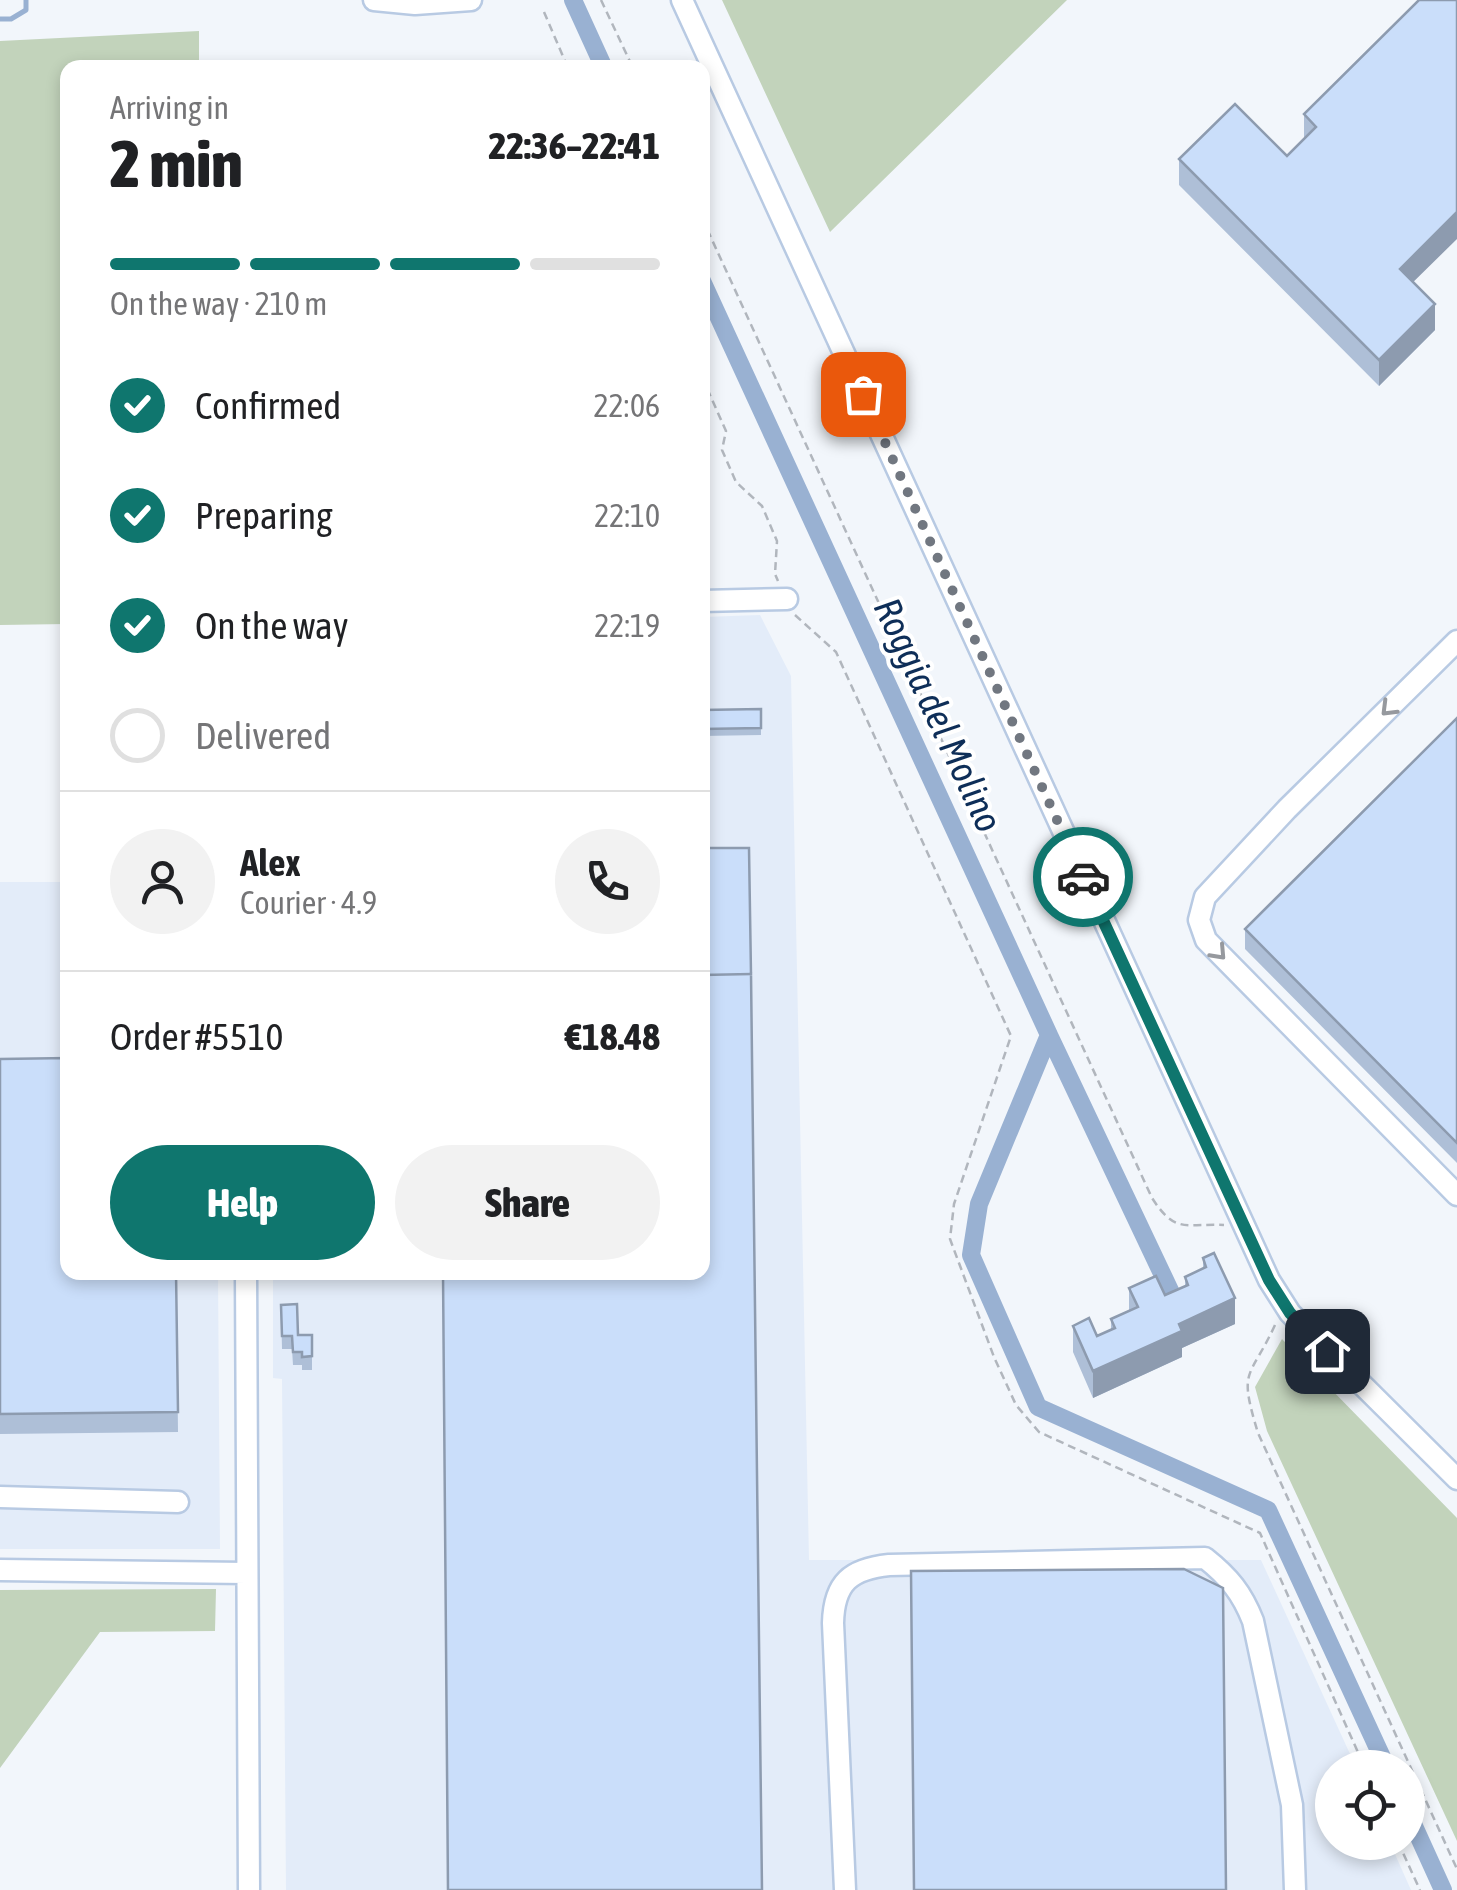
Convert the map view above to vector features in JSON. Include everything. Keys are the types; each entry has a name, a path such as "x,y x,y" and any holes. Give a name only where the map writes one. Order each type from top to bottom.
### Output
{"street":[{"path":"374,0 415,4 472,0"},
{"path":"682,0 710,60"},
{"path":"710,61 1280,1299 1457,1479"},
{"path":"710,601 787,600"},
{"path":"1457,640 1286,810 1205,897 1199,920 1206,940 1457,1195"},
{"path":"246,1280 249,1890"},
{"path":"0,1498 178,1502"},
{"path":"845,1890 833,1622 834,1600 845,1582 862,1568 889,1565 1205,1558 1228,1576 1243,1596 1253,1621 1292,1805 1295,1890"},
{"path":"0,1570 246,1573"}],"path":[{"path":"602,0 629,60"},
{"path":"544,12 565,60"},
{"path":"710,235 1152,1198 1162,1214 1175,1224 1243,1224"},
{"path":"710,395 726,430 722,450 736,482 762,506 777,541 775,574 792,612 836,652 1011,1036 954,1204 950,1240 1016,1405 1039,1432 1260,1534 1357,1750"},
{"path":"1280,1299 1274,1329 1250,1367 1246,1384 1258,1434 1457,1869"},
{"path":"1406,1860 1420,1890"}],"shaded area":[{"path":"760,615 791,676 809,1560 1261,1560 1348,1750 1315,1750 1315,1860 1398,1860 1411,1890 286,1890 282,1379 273,1378 273,1280 710,1280 710,617"},
{"path":"0,882 60,882 60,1280 218,1280 220,1549 0,1549"}],"green space":[{"path":"722,0 1067,0 830,232"},
{"path":"199,31 199,60 60,60 60,624 0,625 0,41"},
{"path":"1282,1339 1457,1518 1457,1841 1425,1772 1425,1750 1415,1750 1267,1431 1255,1387"},
{"path":"216,1589 215,1631 100,1632 0,1768 0,1590"}],"building":[{"path":"1419,0 1457,0 1457,212 1400,269 1435,304 1379,360 1179,159 1235,104 1287,156 1316,127 1304,114"},
{"path":"761,709 761,728 710,729 710,710"},
{"path":"1457,718 1457,1143 1245,929"},
{"path":"710,848 749,848 751,974 710,975"},
{"path":"751,974 762,1890 448,1890 443,1280 710,1280 710,975"},
{"path":"60,1058 60,1280 176,1280 178,1412 0,1414 0,1059"},
{"path":"1214,1253 1235,1298 1179,1324 1182,1331 1093,1371 1073,1326 1089,1318 1097,1336 1115,1328 1111,1319 1138,1307 1129,1288 1156,1276 1165,1295 1188,1285 1185,1277 1206,1267 1203,1258"},
{"path":"297,1304 298,1335 312,1335 312,1356 302,1357 302,1352 293,1352 292,1336 282,1336 281,1305"},
{"path":"1184,1569 1223,1588 1226,1890 914,1890 911,1571"}],"waterway":[{"path":"0,19 11,19 26,10 26,0"},
{"name":"Roggia del Molino","path":"573,0 600,60"},
{"name":"Roggia del Molino","path":"710,298 1049,1035 979,1204 971,1255 1038,1407 1268,1510 1379,1750"},
{"path":"1049,1035 1175,1301"},
{"name":"Roggia del Molino","path":"1425,1850 1443,1890"}],"way so far":[{"path":"863,394 1083,877"}],"route":[{"path":"1083,877 1269,1280 1290,1313 1327,1351"}]}
